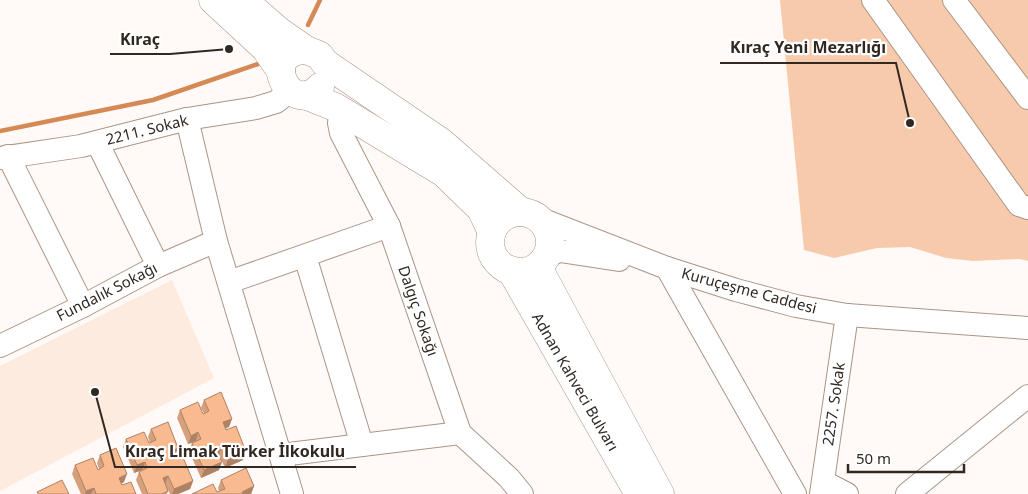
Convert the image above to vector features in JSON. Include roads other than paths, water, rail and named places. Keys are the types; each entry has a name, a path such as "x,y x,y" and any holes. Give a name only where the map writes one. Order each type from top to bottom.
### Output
{"main road":[{"path":"213,0 265,48 292,86 342,111 444,173 481,209 492,232"},
{"path":"244,0 280,32 441,142 545,226 549,236 549,246 543,260 542,273 660,494"},
{"path":"292,52 315,56 326,70 323,85 318,90 292,86 286,57 292,52"},
{"path":"530,215 512,213 503,217 496,224 492,232 491,251 502,266 521,272 531,269 543,260"},
{"name":"Adnan Kahveci Bulvarı","path":"511,270 639,494"}],"street":[{"path":"873,0 1019,205 1028,208"},
{"path":"954,0 1028,98"},
{"name":"2211. Sokak","path":"4,157 81,146 187,119 256,108 276,102 292,86"},
{"name":"Dalgıç Sokağı","path":"342,111 339,123 341,133 388,226 460,433 509,478 522,494"},
{"path":"187,119 216,241 282,455 292,494"},
{"path":"96,142 158,266"},
{"path":"4,157 83,306"},
{"name":"Kuruçeşme Caddesi","path":"530,215 667,268 736,290 796,306 847,315 1028,328"},
{"path":"229,282 388,226"},
{"name":"Fundalık Sokağı","path":"2,340 83,306 158,266 216,241"},
{"path":"543,260 560,251 667,268 795,494"},
{"path":"304,256 362,445"},
{"name":"2257. Sokak","path":"822,488 847,315"},
{"path":"908,494 1028,396"},
{"path":"282,455 460,433"},
{"path":"822,488 847,494"}],"waterway":[{"path":"308,25 320,0"},
{"path":"0,131 153,100 262,61"}],"place":[{"name":"Kıraç","path":"229,49"},
{"name":"Kıraç Yeni Mezarlığı","path":"910,123"},
{"name":"Kıraç Limak Türker İlkokulu","path":"95,392"}]}
